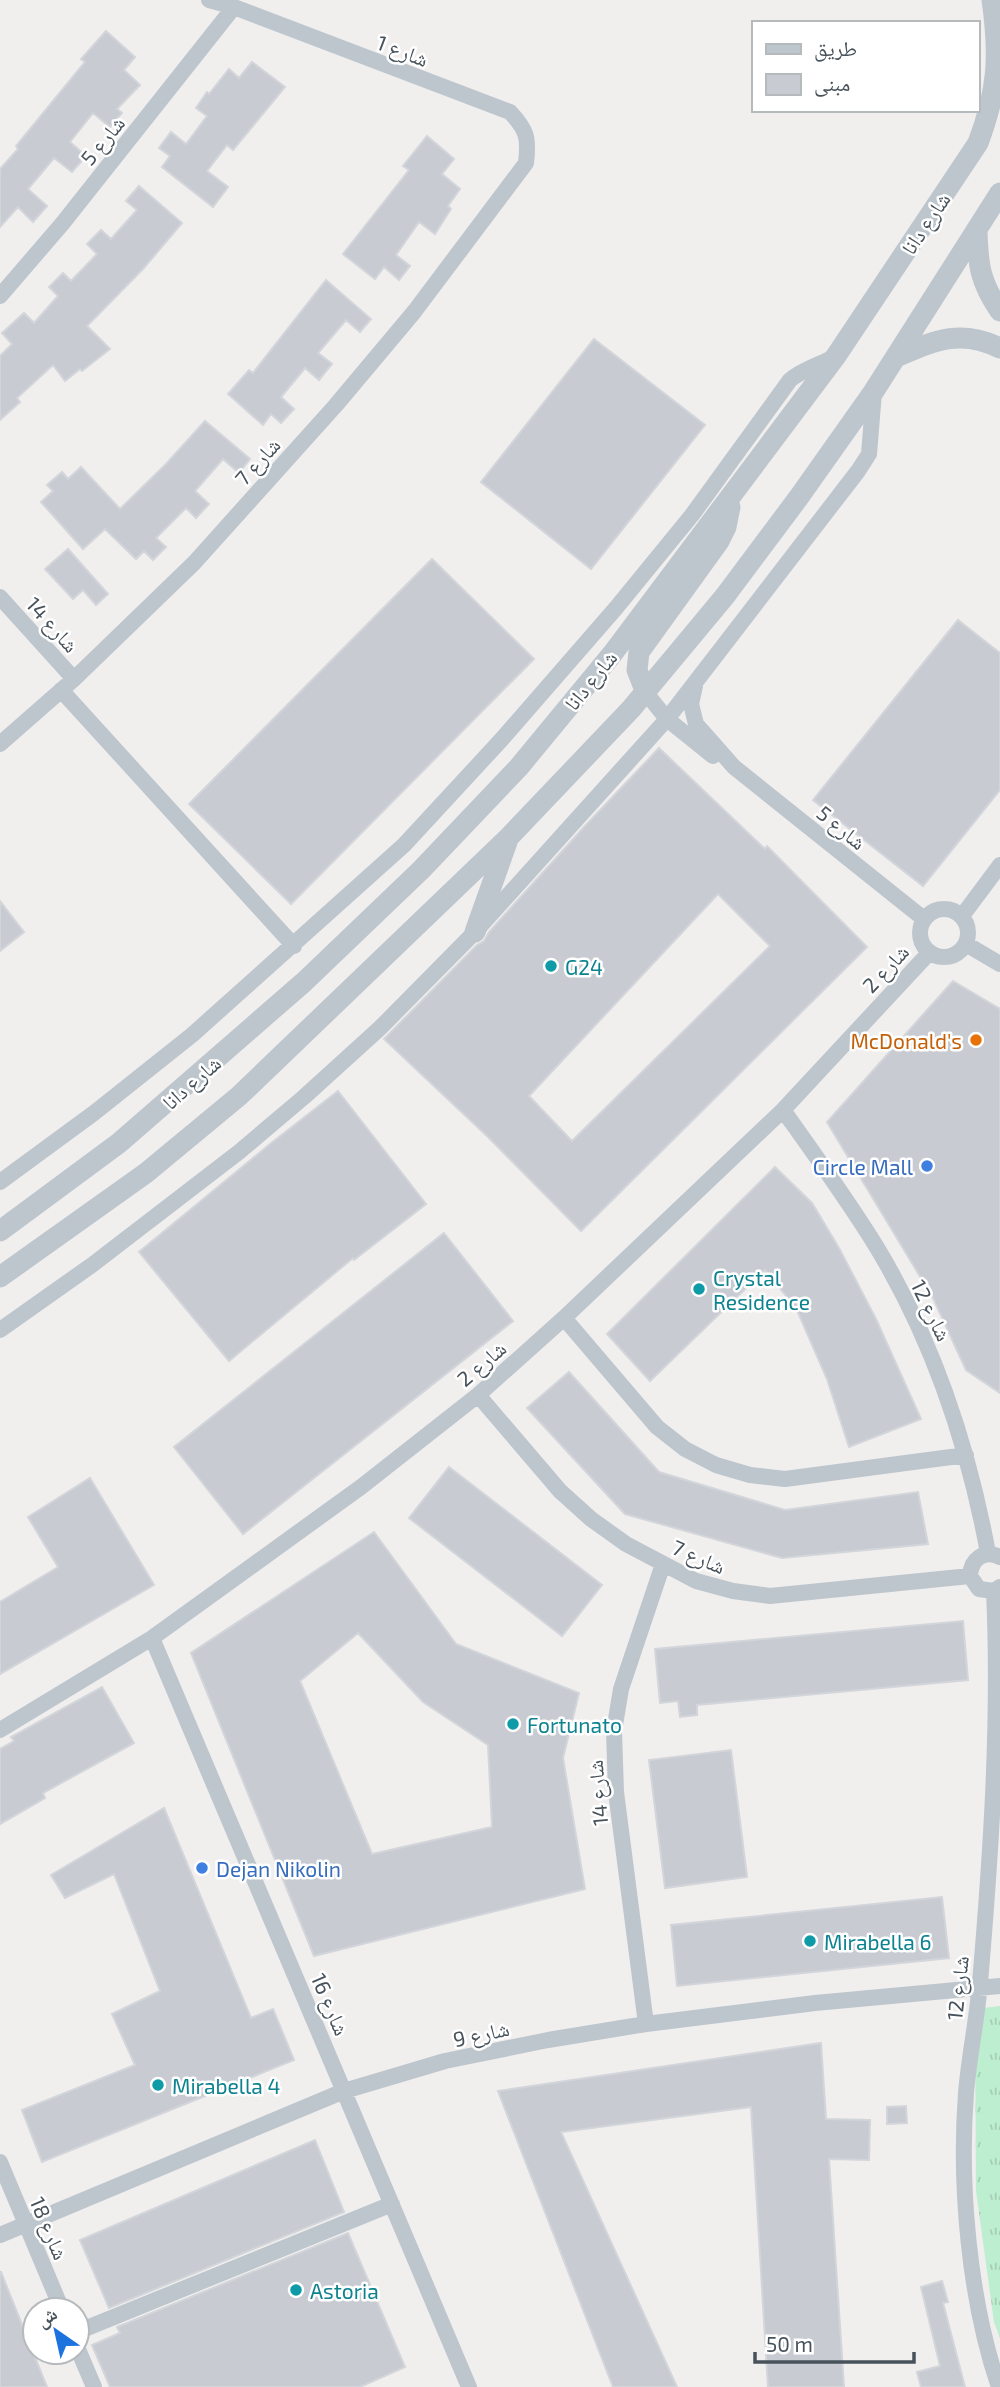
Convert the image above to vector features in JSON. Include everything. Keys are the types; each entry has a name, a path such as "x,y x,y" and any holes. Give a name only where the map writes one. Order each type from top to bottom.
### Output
{"street":[{"name":"شارع 1","path":"209,0 509,112 523,126 528,144 526,163 514,179"},
{"name":"شارع دانا","path":"0,1231 119,1143 304,982 421,870 519,767 613,653 836,356 978,143 991,107 998,69 998,31 992,0"},
{"name":"شارع 5","path":"0,296 62,224 234,8"},
{"name":"شارع 7","path":"0,744 68,684 194,563 336,405 414,312 514,179"},
{"name":"شارع دانا","path":"0,1277 146,1173 239,1096 509,837 646,693 763,547 874,391 1000,192"},
{"path":"977,231 978,265 986,290 1000,311"},
{"path":"896,358 930,343 956,337 982,339 1000,348"},
{"path":"0,1182 94,1113 192,1035 404,845 594,634 692,515 790,380 806,369 816,367 836,356"},
{"path":"0,1329 92,1265 239,1152 380,1028 475,932 667,719 869,454 874,391"},
{"path":"646,693 637,670 639,652 719,541 726,527 731,498"},
{"name":"شارع 14","path":"0,597 68,684 293,946"},
{"name":"شارع 5","path":"696,682 691,704 696,724 734,767 924,919"},
{"name":"شارع 5","path":"646,693 667,719 714,757 734,767"},
{"path":"475,932 509,837"},
{"path":"962,916 1000,865"},
{"path":"947,909 962,916 968,929 962,950 950,957 935,956 923,947 919,933 924,919 930,913 947,909"},
{"path":"966,943 1000,964"},
{"name":"شارع 2","path":"0,1730 152,1638 361,1487 478,1395 564,1318 783,1110 929,953"},
{"name":"شارع 12","path":"783,1110 846,1199 877,1247 904,1297 949,1401 994,1555"},
{"path":"564,1318 657,1427 685,1449 716,1465 750,1475 785,1479 966,1455"},
{"name":"شارع 7","path":"478,1395 560,1491 591,1519 617,1537 696,1581 733,1591 770,1596 970,1576"},
{"path":"994,1555 974,1561 970,1576 979,1589 997,1589"},
{"name":"شارع 14","path":"646,2024 616,1792 614,1731 621,1689 663,1564"},
{"name":"شارع 12","path":"997,1589 989,1866 980,1987 966,2094 964,2166 969,2239 980,2310 999,2387"},
{"name":"شارع 16","path":"152,1638 469,2387"},
{"name":"شارع 9","path":"0,2235 344,2091 445,2061 646,2024 815,2003 1000,1986"},
{"name":"شارع 18","path":"0,2162 56,2296"},
{"path":"91,2326 392,2204"},
{"path":"85,2366 94,2387"}],"green space":[{"path":"1000,2006 1000,2338 994,2322 976,2191 975,2009"}],"building":[{"path":"106,31 135,57 124,70 140,85 117,109 122,113 110,127 93,113 70,142 86,156 72,172 54,158 28,189 47,206 33,222 18,207 0,227 0,169 85,62 81,59"},
{"path":"252,62 285,87 233,150 227,145 207,171 228,187 213,207 162,167 170,156 159,148 171,132 186,144 207,116 196,108 207,92 209,94 229,69 239,78"},
{"path":"427,136 454,159 442,174 460,189 448,206 451,209 435,234 419,222 396,255 410,266 399,280 384,267 375,279 343,254 409,170 403,166"},
{"path":"139,186 182,223 143,269 87,326 110,349 65,381 53,365 17,398 20,402 0,420 0,356 12,344 2,333 24,313 34,323 58,296 49,287 63,273 71,281 97,254 87,244 101,230 111,239 137,210 126,201"},
{"path":"326,280 371,319 360,332 346,320 318,353 332,364 319,380 305,368 281,397 294,409 281,423 271,414 263,425 228,394 249,370 253,373"},
{"path":"594,339 705,425 591,569 481,482"},
{"path":"205,421 250,459 239,473 223,459 195,491 209,504 196,518 186,508 156,538 166,547 153,560 144,551 136,559 105,529 83,549 41,502 53,491 47,485 62,472 68,479 81,467 120,509"},
{"path":"68,549 108,594 96,605 83,590 73,599 45,569"},
{"path":"432,559 534,659 291,904 189,804"},
{"path":"958,620 1000,653 1000,790 923,886 813,800"},
{"name":"G24","path":"659,748 765,849 767,846 867,947 581,1231 488,1137 384,1039 484,941 489,932","holes":["718,894 770,946 572,1141 529,1096"]},
{"path":"0,901 24,932 0,951"},
{"name":"Circle Mall","path":"953,981 1000,1009 1000,1393 966,1370 933,1298 827,1122"},
{"path":"338,1091 426,1204 354,1260 353,1258 229,1361 139,1252"},
{"name":"Crystal Residence","path":"775,1167 812,1203 839,1248 876,1319 921,1419 849,1447 827,1379 796,1308 765,1270 650,1381 607,1334"},
{"path":"444,1233 513,1321 243,1534 174,1447"},
{"path":"569,1372 659,1472 785,1510 918,1492 928,1544 782,1558 625,1514 527,1408"},
{"path":"449,1467 602,1585 562,1636 409,1518"},
{"path":"90,1478 154,1585 0,1674 0,1602 58,1567 28,1517"},
{"name":"Fortunato","path":"374,1532 456,1644 579,1693 563,1758 585,1889 314,1956 191,1653","holes":["358,1633 423,1702 488,1745 492,1827 372,1854 300,1681"]},
{"path":"963,1621 968,1680 697,1705 697,1715 680,1717 678,1701 660,1703 655,1649"},
{"path":"102,1687 134,1743 43,1793 45,1798 0,1824 0,1749 14,1741 11,1737"},
{"path":"731,1750 747,1877 665,1888 649,1760"},
{"path":"164,1808 251,2018 273,2009 294,2060 42,2162 22,2110 135,2065 112,2014 160,1991 114,1874 65,1898 51,1875"},
{"name":"Mirabella 6","path":"942,1897 949,1958 677,1986 671,1925"},
{"path":"821,2043 826,2119 870,2120 869,2160 829,2159 844,2387 768,2387 751,2107 561,2132 677,2387 613,2387 498,2091"},
{"path":"906,2106 907,2123 887,2124 887,2107"},
{"path":"315,2140 344,2212 109,2308 80,2240"},
{"name":"Astoria","path":"348,2233 405,2367 360,2387 110,2387 92,2345 120,2333 117,2327"},
{"path":"1,2272 21,2322 21,2366 39,2366 47,2387 0,2387"},
{"path":"942,2281 948,2302 943,2303 965,2387 921,2387 917,2372 940,2366 921,2287"}],"place":[{"name":"G24","path":"551,966"},
{"name":"McDonald's","path":"976,1040"},
{"name":"Circle Mall","path":"927,1166"},
{"name":"Crystal Residence","path":"699,1289"},
{"name":"Fortunato","path":"513,1724"},
{"name":"Dejan Nikolin","path":"202,1868"},
{"name":"Mirabella 6","path":"810,1941"},
{"name":"Mirabella 4","path":"158,2085"},
{"name":"Astoria","path":"296,2290"}]}
